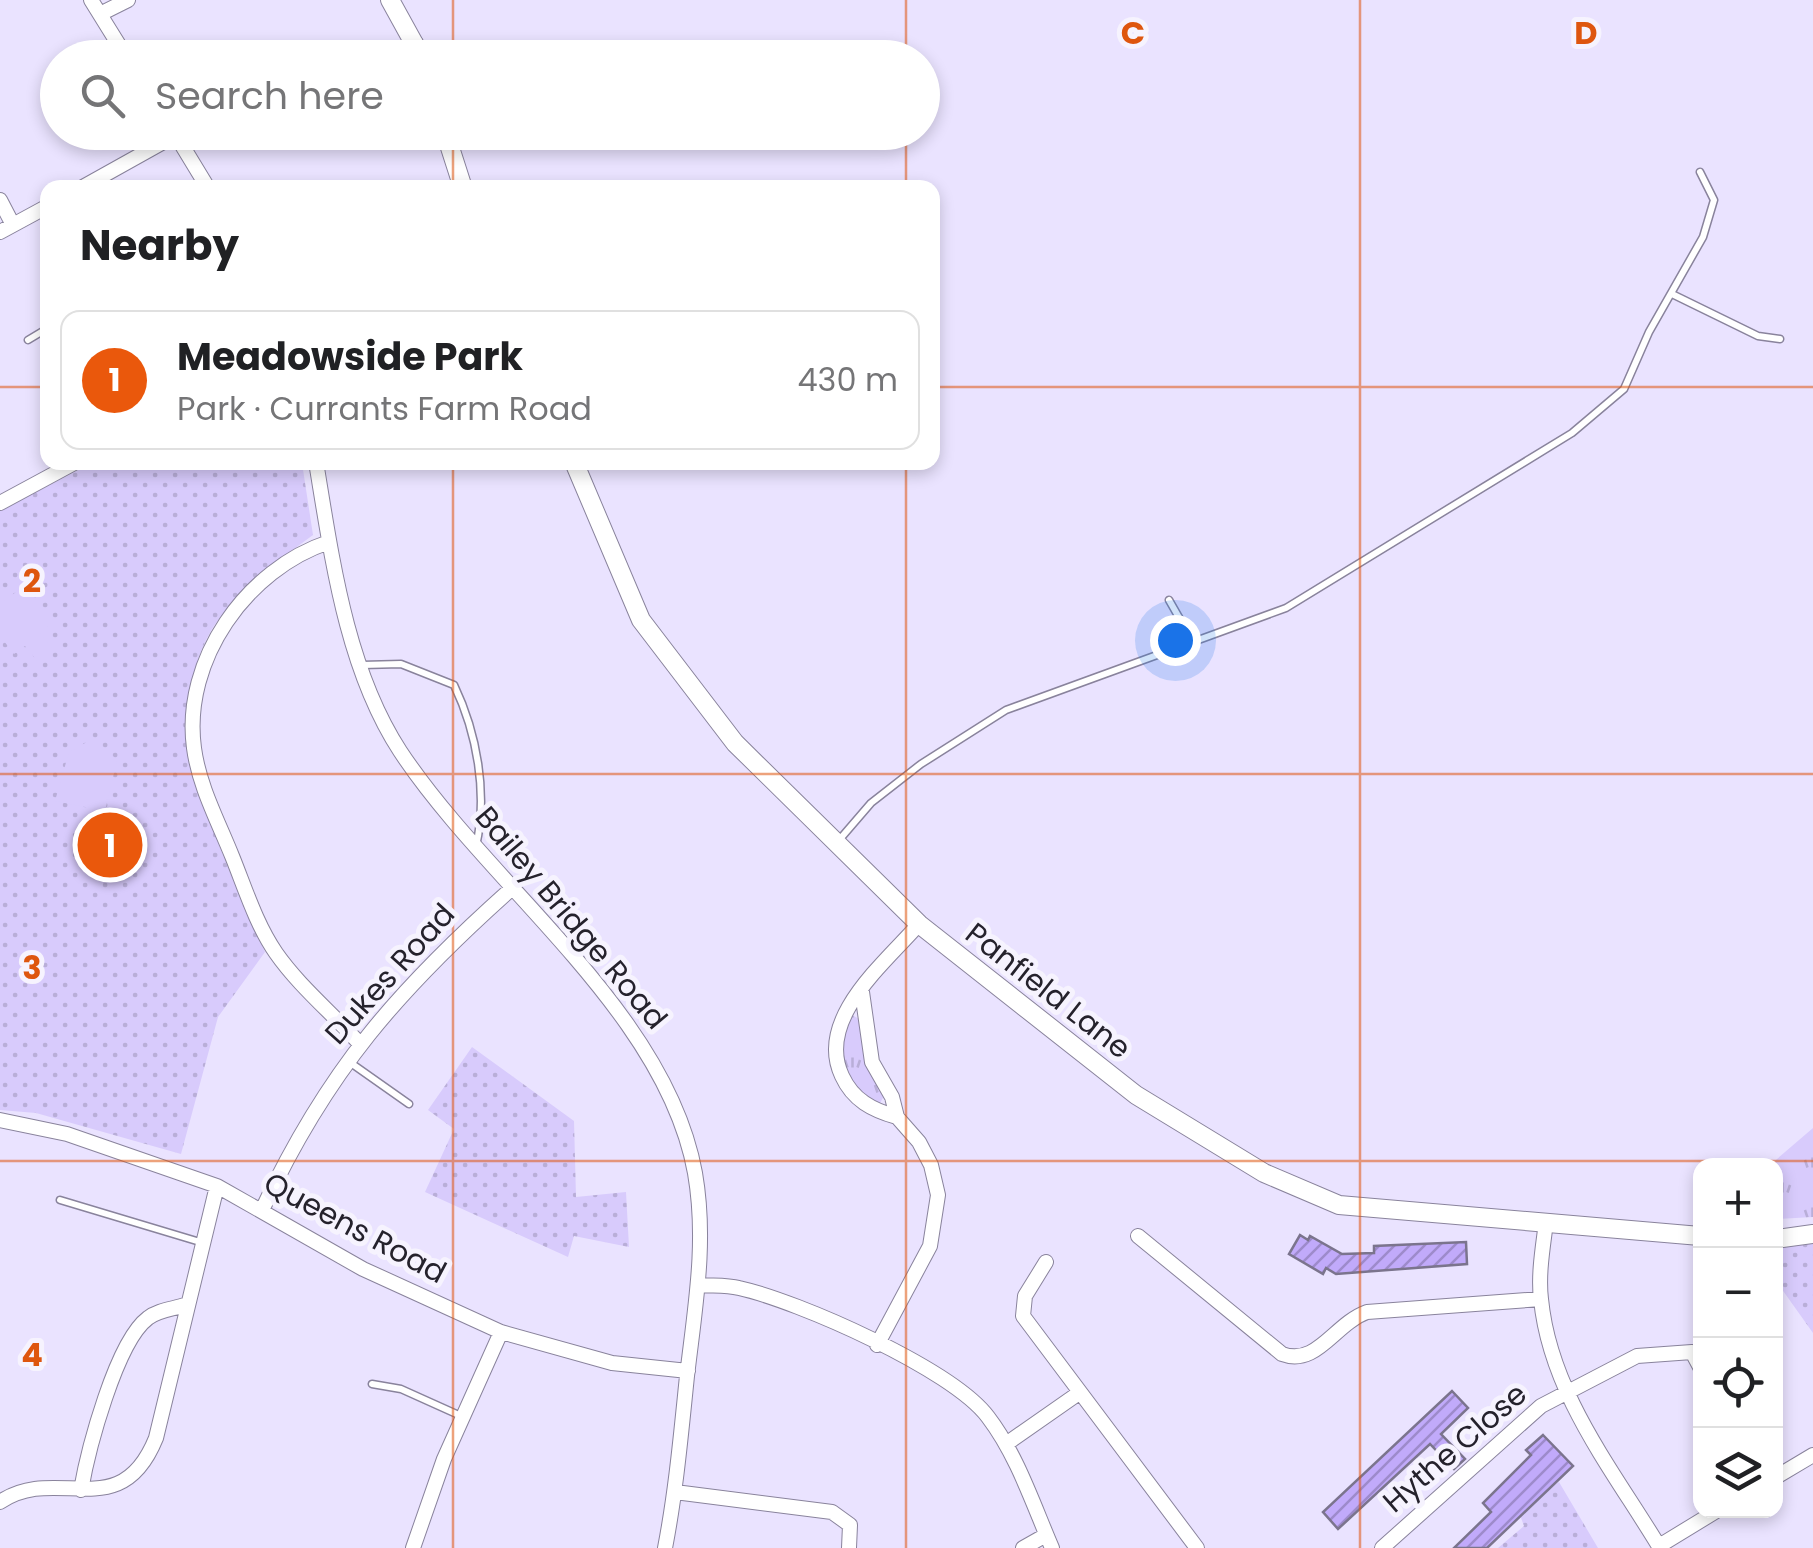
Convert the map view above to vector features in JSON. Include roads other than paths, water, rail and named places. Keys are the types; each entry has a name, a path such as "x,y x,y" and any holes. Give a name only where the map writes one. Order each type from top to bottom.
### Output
{"street":[{"path":"91,0 117,40"},
{"path":"100,14 128,0"},
{"path":"390,0 413,40"},
{"path":"95,180 147,150"},
{"path":"185,150 203,180"},
{"path":"451,150 461,180"},
{"path":"0,200 7,229 40,210"},
{"path":"0,504 62,470"},
{"name":"Bailey Bridge Road","path":"317,470 329,542 361,665 399,749 475,849 632,1029 660,1072 695,1171 700,1286 675,1492 664,1548"},
{"name":"Panfield Lane","path":"577,470 641,620 735,743 920,924 1136,1095 1264,1174 1340,1204 1693,1235"},
{"path":"329,542 308,548 274,574 216,634 195,693 194,747 204,786 263,930 277,954 358,1042"},
{"name":"Dukes Road","path":"263,1208 294,1141 358,1042 434,961 510,890"},
{"path":"897,1116 876,1111 852,1093 836,1062 839,1024 920,924"},
{"path":"862,992 872,1062 892,1097 897,1116 919,1142 931,1165 937,1212 930,1246 877,1345"},
{"name":"Queens Road","path":"0,1120 67,1134 217,1186 263,1208 363,1269 501,1332 612,1363 688,1372"},
{"path":"0,1502 26,1490 112,1487 133,1477 146,1462 156,1438 200,1242 217,1186"},
{"path":"1546,1222 1540,1299 1554,1363 1566,1395 1659,1547 1705,1518"},
{"path":"1783,1238 1813,1234"},
{"path":"1138,1236 1282,1354 1298,1360 1308,1356 1344,1323 1367,1312 1540,1299"},
{"path":"1046,1262 1024,1296 1023,1316 1197,1548"},
{"path":"700,1286 736,1287 803,1308 877,1345 974,1402 1006,1444 1049,1541 1023,1548"},
{"path":"81,1490 92,1433 135,1336 151,1315 185,1305"},
{"path":"414,1548 461,1416 501,1332"},
{"name":"Hythe Close","path":"1382,1548 1517,1424 1637,1356 1693,1354"},
{"path":"1006,1444 1079,1393"},
{"path":"1783,1473 1813,1455"},
{"path":"675,1492 832,1512 850,1525 850,1548"}],"lane":[{"path":"836,844 871,803 921,764 1006,710 1286,608 1572,433 1624,388 1703,237 1714,200 1700,172"},
{"path":"1672,294 1758,336 1780,339"},
{"path":"28,340 40,333"},
{"path":"1169,600 1193,642"},
{"path":"361,665 401,664 454,686 473,725 481,824 475,849"},
{"path":"347,1061 409,1104"},
{"path":"60,1200 200,1242"},
{"path":"372,1384 402,1389 461,1416"}],"place":[{"name":"Meadowside Park","path":"110,845"}]}
